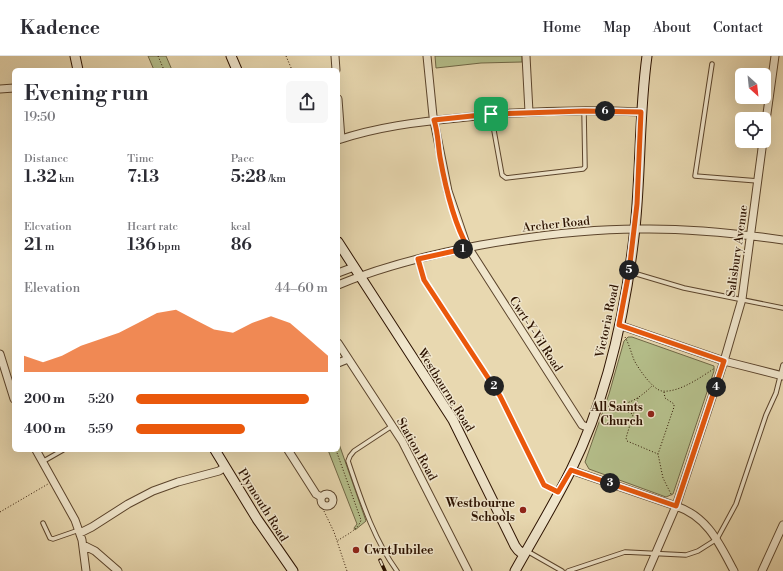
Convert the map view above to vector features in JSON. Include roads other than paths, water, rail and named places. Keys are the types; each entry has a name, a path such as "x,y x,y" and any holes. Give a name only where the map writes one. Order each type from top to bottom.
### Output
{"street":[{"path":"75,56 78,68"},
{"path":"231,56 236,68"},
{"path":"335,56 336,68"},
{"name":"Cwrt-Y-Vil Road","path":"427,56 434,120 442,167 457,220 468,248 582,425 589,428"},
{"path":"526,56 528,112"},
{"name":"Victoria Road","path":"515,571 571,470 589,428 597,406 619,325 635,229 641,112 647,56"},
{"path":"767,112 775,56"},
{"path":"0,89 12,88"},
{"path":"340,140 387,128 434,120 491,114 584,111 641,112"},
{"name":"Salisbury Avenue","path":"648,571 676,506 724,361 742,300 762,148"},
{"name":"Archer Road","path":"340,284 360,276 418,259 468,248 547,234 635,229 702,231 783,240"},
{"name":"Westbourne Road","path":"340,245 453,420 515,546 518,550 525,552"},
{"path":"340,272 354,267"},
{"path":"619,325 724,361 782,376"},
{"name":"Station Road","path":"340,346 392,425 412,459 468,571"},
{"path":"0,354 12,393"},
{"path":"340,363 348,359"},
{"path":"37,452 69,507 83,545 86,571"},
{"name":"Plymouth Road","path":"216,452 260,525 293,571"},
{"path":"289,452 316,494 321,497"},
{"path":"79,532 98,523 123,507 153,491 178,482 218,471 225,467"},
{"path":"571,470 676,506 696,516 709,527 734,571"},
{"path":"327,494 332,497 332,503 329,506 325,506 320,502 321,497 327,494"},
{"path":"762,571 783,525"},
{"path":"83,545 95,551 118,571"}],"lane":[{"path":"712,64 695,176 758,181"},
{"path":"491,114 502,175 506,178 582,170 585,167 584,111"},
{"path":"418,259 424,280 502,399 544,485 558,492"},
{"path":"629,272 684,288 783,308"},
{"path":"568,571 625,552 691,554 717,539 736,504 761,427 782,376 783,365"},
{"path":"392,425 354,451 348,461 372,529 389,560 397,571"},
{"path":"42,462 60,452"},
{"path":"43,524 50,538 53,539 79,532"},
{"path":"525,552 562,571"}],"railway":[{"path":"380,560 385,571"}],"place":[{"name":"All Saints Church","path":"651,414"},
{"name":"Westbourne Schools","path":"523,510"},
{"name":"Cwrt Jubilee","path":"356,550"}]}
